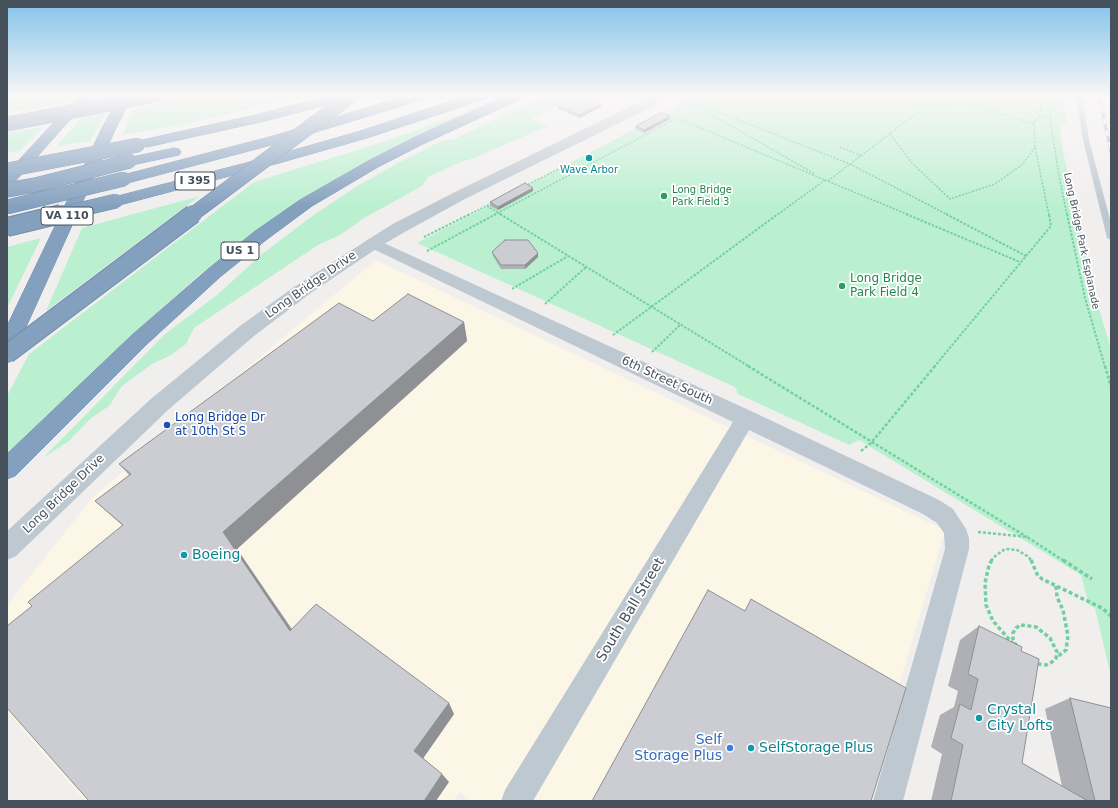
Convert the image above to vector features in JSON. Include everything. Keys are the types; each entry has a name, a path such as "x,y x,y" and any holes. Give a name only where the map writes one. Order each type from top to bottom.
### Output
{"highway":[{"path":"7,183 52,133"},
{"name":"VA 110","path":"7,347 108,133"},
{"path":"7,170 183,133"},
{"path":"7,190 35,185 257,133"},
{"path":"7,206 124,179 299,133"},
{"path":"7,354 302,133"},
{"name":"I 395","path":"7,228 116,201 370,133"},
{"name":"US 1","path":"7,469 139,340 214,273 260,236 312,200 373,164 436,133"},
{"path":"7,159 139,142"},
{"path":"7,183 132,161"}],"street":[{"name":"Long Bridge Drive","path":"7,548 171,394 247,331 301,291 373,243 457,197 588,133"},
{"name":"6th Street South","path":"373,243 931,506 963,530"},
{"name":"South Ball Street","path":"516,801 746,418"},
{"path":"888,801 957,549 957,538 963,530"}],"lane":[{"path":"1085,133 1111,238"}],"path":[{"path":"427,251 648,133"},
{"path":"711,133 1020,262"},
{"path":"742,133 827,181"},
{"path":"770,133 850,164 1026,256"},
{"path":"858,453 871,443 1051,226 1035,147 1034,133"},
{"name":"Long Bridge Park Esplanade","path":"1052,133 1059,176 1084,298 1111,388"},
{"path":"613,335 862,156 890,134 912,163 950,199 995,184 1023,164 1035,147"},
{"path":"840,147 862,156"},
{"path":"487,206 652,306 680,325 871,443 1028,537 1092,579"},
{"path":"512,289 568,256"},
{"path":"546,304 586,267"},
{"path":"652,352 680,325"},
{"path":"963,530 1028,537"},
{"path":"1056,586 1057,597 1063,610 1068,636 1066,650 1046,665 1038,664 1030,660 1004,636 993,621 986,605 985,583 989,565 1001,551 1005,549 1017,550 1029,556 1037,574 1042,579 1102,608 1111,616"},
{"path":"1016,647 1013,640 1013,633 1016,628 1028,625 1036,627 1050,638 1057,652 1056,658"}],"shaded area":[{"path":"376,260 945,530 865,801 471,801 460,792 454,801 85,801 7,712 7,605 94,496"}],"green space":[{"path":"7,133 38,133 20,151 7,153"},
{"path":"68,133 95,133 90,141 57,146"},
{"path":"123,133 135,133 122,135"},
{"path":"409,133 425,133 360,165 301,200 251,235 199,275 150,319 7,455 7,396 29,354 254,182"},
{"path":"468,133 532,133 428,177 422,186 364,218 340,235 318,245 194,328 186,344 171,355 152,364 122,386 109,406 90,419 69,441 44,457 165,334 217,295 262,254 311,217 354,188 441,141 455,139"},
{"path":"628,133 1061,133 1075,209 1097,302 1111,349 1111,677 1095,608 1089,605 1081,575 859,440 849,445 738,394 735,387 417,243"},
{"path":"200,196 46,311 82,228"},
{"path":"41,238 7,308 7,247"}],"building":[{"path":"525,183 533,188 498,207 490,202"},
{"path":"505,240 528,240 538,253 525,265 501,265 492,252"},
{"name":"Boeing","path":"408,294 464,322 223,532 290,631 316,604 449,703 414,751 442,774 424,801 89,801 7,708 7,626 32,606 28,602 123,525 95,501 131,474 119,464 339,303 373,321"},
{"name":"SelfStorage Plus","path":"708,590 745,611 751,599 906,688 871,801 592,801"},
{"path":"979,626 1022,647 1021,651 1039,659 1022,763 1088,801 951,801 963,745 951,738 960,704 971,710 978,679 968,674"},
{"path":"1070,698 1111,708 1111,801 1095,801"}],"railway":[{"path":"1107,133 1111,152"}],"place":[{"name":"Wave Arbor","path":"589,158"},
{"name":"Long Bridge Park Field 3","path":"664,196"},
{"name":"Long Bridge Park Field 4","path":"842,286"},
{"name":"Long Bridge Dr at 10th St S","path":"167,425"},
{"name":"Boeing","path":"184,555"},
{"name":"Crystal City Lofts","path":"979,718"},
{"name":"Self Storage Plus","path":"730,748"},
{"name":"SelfStorage Plus","path":"751,748"}]}
